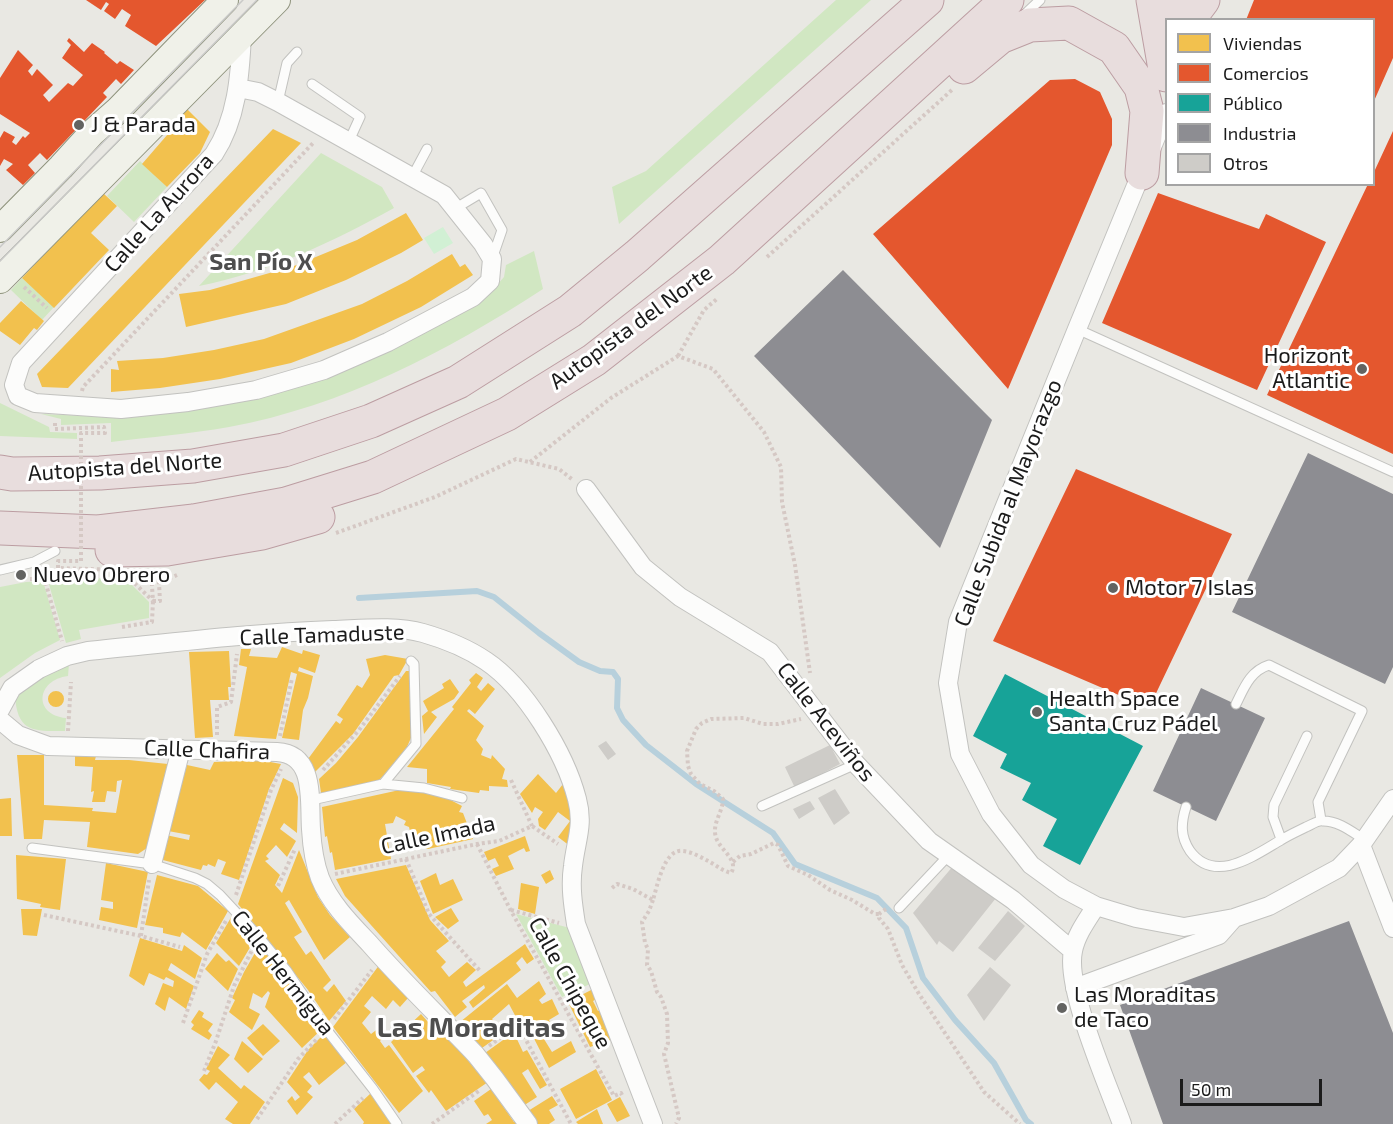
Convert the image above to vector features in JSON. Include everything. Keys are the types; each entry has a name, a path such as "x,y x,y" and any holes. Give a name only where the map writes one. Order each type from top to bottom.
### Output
{"highway":[{"name":"Autopista del Norte","path":"0,472 12,474 100,473 193,466 284,450 371,422 458,382 570,311 637,256 927,0"},
{"name":"Autopista del Norte","path":"0,528 98,532 194,521 286,504 373,477 507,414 594,360 722,260 1007,0"},
{"path":"1154,0 1168,12 1180,13 1194,12 1203,0"},
{"path":"1154,0 1165,56"},
{"path":"903,95 954,75 1000,37 1030,26 1069,23 1114,48 1141,87 1147,111 1142,173"},
{"path":"1114,48 1163,38"},
{"path":"0,553 12,550 50,564 167,549 262,533 346,509 373,477"}],"main road":[{"path":"0,229 225,0"},
{"path":"4,276 277,0"}],"street":[{"path":"1204,18 1211,0"},
{"name":"Calle La Aurora","path":"79,406 35,403 18,396 14,385 21,363 214,154 225,138 238,88 242,35"},
{"path":"79,406 121,409 188,402 256,390 324,370 388,342 473,297 490,281 492,258 483,243 444,195 278,102 258,92 238,88"},
{"name":"Calle Subida al Mayorazgo","path":"1165,118 958,622 948,683 960,754 991,814 1031,865 1064,889 1096,906 1136,918 1184,927 1234,918 1269,906 1339,868 1363,842 1393,799"},
{"name":"Calle Aceviños","path":"586,489 643,567 680,597 770,652 856,764 929,841 1013,900 1073,951"},
{"name":"Calle Tamaduste","path":"0,710 12,687 39,669 67,656 88,651 239,636 385,628 422,633 456,645 486,661 512,683 534,713 568,773 581,819 580,836 573,865 571,895 576,924 653,1124"},
{"name":"Calle Chafira","path":"0,720 18,735 48,746 283,752 301,763 312,800 311,827 314,857 320,878 334,904 476,1056 528,1124"},
{"path":"152,864 181,749"},
{"path":"1363,842 1393,928"},
{"path":"1096,906 1080,933 1073,951 1072,968 1080,1007 1122,1124"},
{"path":"1075,988 1219,935 1234,918"}],"lane":[{"path":"1000,37 1040,0"},
{"path":"278,102 287,63 297,52"},
{"path":"312,84 360,117 348,141"},
{"path":"412,177 427,149"},
{"path":"456,208 482,193 502,230 492,258"},
{"path":"1077,329 1393,472"},
{"path":"0,570 34,561 50,564"},
{"path":"383,784 416,744 414,664 411,661"},
{"path":"1236,704 1251,676 1269,665 1362,711 1318,802 1321,820"},
{"path":"1281,839 1273,817 1274,805 1307,736"},
{"path":"762,806 856,764"},
{"path":"312,800 383,784 424,788 462,798"},
{"path":"1186,807 1182,821 1182,834 1194,856 1216,866 1234,866 1281,839 1321,820 1339,824 1363,842"},
{"name":"Calle Hermigua","path":"32,848 152,864 207,884 259,937 287,971 326,1029 397,1124"},
{"path":"899,908 949,855"}],"path":[{"path":"763,260 956,86"},
{"path":"79,406 83,387 312,146"},
{"path":"4,276 61,320"},
{"path":"530,462 611,398 678,356 704,310 721,296"},
{"path":"676,1124 679,1118 664,1054 668,1042 667,1014 647,964 648,949 642,922 649,911 662,871 674,852 682,850 693,854 725,872 731,873 734,869 733,862 716,838 715,830 719,813 723,808 723,799 697,781 691,774 687,751 696,729 711,719 744,718 763,724 778,724 796,721 816,712 795,565 782,502 781,467 764,432 712,369 678,356"},
{"path":"55,423 55,429 104,427 105,433 81,433 81,561 58,561 58,568 151,571 152,622 119,628"},
{"path":"328,535 435,497 516,459 559,469 586,489"},
{"path":"50,564 67,656"},
{"path":"26,579 50,564 126,575 153,601 159,601 159,583 180,573"},
{"path":"216,750 217,707 231,702 239,636"},
{"path":"308,781 324,769 359,730 411,661"},
{"path":"183,1023 207,954 232,908 271,790 283,752 292,678"},
{"path":"66,746 71,682"},
{"path":"511,780 532,826 566,849 562,863 573,865"},
{"name":"Calle Imada","path":"320,878 500,841 532,826"},
{"path":"278,886 301,836 311,827"},
{"path":"733,862 740,856 751,854 774,843 785,856 788,866 875,914 879,914"},
{"name":"Calle Chipeque","path":"477,844 510,909 614,1096 621,1093 625,1102"},
{"path":"406,859 429,914 481,972"},
{"path":"141,936 152,864"},
{"path":"612,888 617,884 633,889 653,900"},
{"path":"879,914 885,909 899,908"},
{"path":"510,909 570,926 576,924"},
{"path":"879,914 879,918 888,929 902,965 919,994 984,1092 1020,1124"},
{"path":"44,915 180,947"},
{"path":"204,1071 234,986 259,937"},
{"path":"476,1056 518,1025 571,1124"},
{"path":"432,1124 495,1079"},
{"path":"335,1124 373,1089"}],"green space":[{"path":"836,0 871,0 619,224 612,187 646,171"},
{"path":"321,153 382,187 394,208 299,255 250,273 199,286"},
{"path":"140,161 167,187 134,222 107,196"},
{"path":"443,227 453,243 434,254 424,238"},
{"path":"534,251 543,289 431,355 353,391 313,405 271,418 229,427 111,442 111,423 61,425 61,419 41,414 112,417 259,396 488,295 504,277 506,265"},
{"path":"22,278 54,307 42,320 11,290"},
{"path":"0,403 49,427 50,432 77,433 77,439 0,436"},
{"path":"124,577 149,602 149,618 79,630 81,639 66,643 48,581"},
{"path":"43,581 60,640 35,653 0,678 0,587"},
{"path":"69,664 68,676 50,684 43,697 48,711 66,718 65,731 44,731 29,727 19,717 15,695 19,689"},
{"path":"516,914 570,928 590,984 562,997"}],"building: Viviendas":[{"path":"186,108 210,132 200,153 167,187 142,164 174,127 170,124"},
{"path":"273,129 301,143 68,388 42,387 37,374"},
{"path":"103,193 117,206 91,233 109,250 54,308 22,278"},
{"path":"406,213 423,240 401,253 346,280 286,304 186,327 179,294 210,290 294,266 357,240"},
{"path":"452,254 460,267 465,264 473,275 421,307 354,339 291,363 220,379 160,388 111,392 111,369 119,370 117,361 163,358 264,339 362,304"},
{"path":"21,301 44,321 37,330 34,328 20,345 0,331 0,323"},
{"path":"282,647 302,654 303,650 320,655 315,673 299,667 298,671 313,676 303,710 299,740 282,738 297,674 291,672 276,739 234,736 247,667 239,665 241,649 251,649 249,656 277,658"},
{"path":"229,651 231,687 228,687 229,700 210,700 213,737 195,738 189,652"},
{"path":"385,655 408,659 399,675 394,676 353,734 314,773 308,759 336,721 340,724 343,719 337,715 357,685 362,688 370,675 366,659"},
{"path":"406,671 412,671 414,731 407,747 377,782 321,793 319,779 358,737"},
{"path":"476,673 483,678 477,687 481,691 488,683 495,689 475,714 469,709 467,711 484,726 476,740 483,749 481,755 491,759 492,755 505,769 502,779 507,780 508,787 489,786 489,791 480,790 479,793 427,783 427,769 407,767 454,709 452,707"},
{"path":"450,679 459,692 454,699 431,712 437,717 424,734 422,716 428,711 423,701 444,688 442,684"},
{"path":"56,691 62,693 64,699 62,705 56,707 50,705 48,699 50,693"},
{"path":"17,755 44,755 44,805 93,808 92,811 116,813 122,780 117,781 116,792 107,791 105,802 92,802 93,767 75,766 75,756 96,756 95,760 129,760 168,764 150,846 138,854 87,847 90,822 44,820 42,839 24,839"},
{"path":"243,757 281,764 269,789 239,880 221,874 226,862 218,859 215,867 208,864 203,865 201,870 159,859 166,835 189,840 190,835 168,831 187,765 210,770 214,762 242,761"},
{"path":"538,774 556,793 563,784 574,813 570,846 558,837 570,821 558,812 545,830 539,826 538,819 543,812 535,807 532,813 520,794"},
{"path":"283,778 293,783 298,797 297,833 284,823 280,829 296,841 287,857 276,845 266,856 269,859 265,861 280,875 275,885 282,893 299,850 318,897 330,915 350,937 324,960 289,900 285,903 302,932 294,937 306,955 311,951 331,980 323,988 327,992 334,984 346,1001 329,1021 308,990 238,904"},
{"path":"410,790 439,794 462,806 459,812 463,813 473,839 428,849 411,844 409,827 404,825 406,821 396,816 393,823 385,824 391,859 335,870 332,852 330,853 327,836 325,837 322,807 395,791"},
{"path":"11,798 12,836 0,836 0,799"},
{"path":"525,836 530,851 526,852 524,848 508,856 514,869 496,876 492,869 499,866 495,858 488,861 484,852"},
{"path":"16,855 66,859 60,910 40,907 41,904 17,899"},
{"path":"106,863 148,872 137,928 99,920 101,907 113,909 113,902 101,900"},
{"path":"406,865 430,920 449,941 436,951 446,962 441,967 449,977 467,962 476,970 463,982 466,987 525,944 534,959 527,964 522,957 516,963 521,970 473,1008 469,1002 485,988 484,985 462,1001 467,1007 455,1017 435,991 431,992 345,896 336,879"},
{"path":"550,870 554,879 546,884 541,875"},
{"path":"436,873 440,885 453,879 463,900 433,914 420,881"},
{"path":"157,875 198,886 228,911 206,950 182,932 180,937 163,933 163,928 145,925"},
{"path":"521,883 539,887 535,914 518,909"},
{"path":"451,908 459,921 448,929 435,917"},
{"path":"21,909 42,909 37,936 23,935"},
{"path":"233,914 255,939 239,966 216,943"},
{"path":"140,938 182,951 184,945 202,958 195,979 171,963 168,970 194,986 186,1009 169,997 165,1011 155,1004 163,983 173,987 174,981 166,977 164,980 149,973 144,986 129,976"},
{"path":"260,944 282,970 308,1007 311,1018 315,1017 322,1029 302,1048 265,1007 270,993 268,991 262,998 253,993 249,1008 260,1014 252,1030 229,1012 235,1000 232,998"},
{"path":"217,953 238,969 228,991 205,969"},
{"path":"380,964 408,998 400,1007 393,1000 386,1009 372,996 364,1006 371,1012 362,1023 371,1034 379,1028 385,1035 380,1041 385,1048 389,1045 423,1091 399,1113 333,1027"},
{"path":"539,981 546,994 539,1000 542,1004 552,999 559,1014 549,1020 555,1033 544,1039 552,1052 571,1041 576,1052 549,1068 523,1017 518,1021 509,1004 492,1019 503,1033 482,1048 460,1022 507,984 517,998"},
{"path":"593,989 598,998 593,1001 598,1011 601,1009 613,1039 590,1047 568,1002"},
{"path":"199,1010 204,1013 202,1017 213,1024 208,1031 212,1035 209,1040 191,1029 194,1025 191,1022"},
{"path":"421,1014 436,1031 444,1026 470,1063 488,1082 446,1111 431,1090 429,1093 416,1076 425,1070 422,1066 413,1073 391,1042"},
{"path":"263,1024 280,1041 263,1056 247,1038"},
{"path":"517,1030 520,1035 516,1037 523,1052 527,1050 547,1085 540,1089 528,1069 522,1073 537,1097 523,1106 485,1053"},
{"path":"325,1033 348,1061 319,1085 309,1072 303,1077 312,1086 307,1092 313,1097 297,1115 287,1101 292,1096 295,1101 300,1097 287,1082 308,1050"},
{"path":"242,1041 263,1059 248,1073 234,1059"},
{"path":"218,1046 230,1055 218,1068 241,1089 244,1085 265,1102 250,1124 233,1124 225,1119 238,1102 216,1082 209,1090 199,1080 210,1071 206,1069"},
{"path":"596,1069 612,1100 576,1119 560,1089"},
{"path":"491,1089 514,1122 516,1120 519,1124 486,1124 492,1120 488,1114 484,1116 474,1101"},
{"path":"371,1093 393,1124 363,1124 364,1122 354,1109"},
{"path":"552,1096 558,1105 549,1110 555,1120 549,1124 537,1124 528,1111"},
{"path":"620,1097 630,1116 617,1122 607,1104"},
{"path":"597,1109 603,1124 578,1124 576,1122"}],"building: Comercios":[{"path":"86,0 205,0 156,46 125,26 131,15 122,9 115,19 104,11 109,4 106,2 101,10"},
{"path":"1254,0 1393,0 1393,58 1375,99 1375,18 1247,18"},
{"path":"69,38 84,52 92,43 117,64 120,61 134,70 121,84 116,79 103,93 107,97 47,160 40,153 28,165 35,173 23,185 6,170 13,164 4,159 0,166 0,138 4,131 15,137 12,142 16,145 23,136 25,138 30,133 0,114 0,78 18,50 33,65 28,71 32,76 37,69 53,85 43,95 49,102 68,83 73,86 83,75 62,58 71,45 67,41"},
{"path":"1075,79 1100,92 1112,119 1112,145 1008,389 873,234 1050,80"},
{"path":"1393,131 1393,454 1267,395 1367,186 1375,186 1375,170"},
{"path":"1158,193 1259,229 1266,214 1326,242 1257,390 1102,323"},
{"name":"Motor 7 Islas","path":"1076,469 1232,534 1149,708 993,641"}],"building: Público":[{"path":"1005,674 1143,746 1080,865 1043,846 1057,819 1022,800 1031,783 1000,768 1007,754 973,736"}],"building: Industria":[{"path":"843,270 992,420 940,548 754,356"},
{"path":"1308,453 1393,494 1393,667 1385,684 1232,612"},
{"path":"1201,688 1265,718 1216,821 1153,791"},
{"path":"1349,921 1393,1033 1393,1124 1163,1124 1120,1005"}],"building: Otros":[{"path":"606,741 616,754 608,760 598,746"},
{"path":"830,745 840,764 795,788 785,767"},
{"path":"835,789 850,813 834,825 818,798"},
{"path":"810,801 815,809 799,819 793,809"},
{"path":"954,865 996,898 953,952 939,941 937,945 913,913"},
{"path":"1008,911 1025,926 995,961 978,948"},
{"path":"990,967 1011,985 984,1021 967,995"}],"waterway":[{"path":"359,598 477,591 494,597 579,662 600,671 613,672 618,679 617,708 623,720 646,745 696,784 773,833 795,864 877,898 906,928 923,978 955,1020 994,1063 1026,1120 1031,1124"}],"tram line":[{"path":"0,247 243,0"},
{"path":"0,261 257,0"}],"place":[{"name":"J & Parada","path":"79,125"},
{"name":"Horizont Atlantic","path":"1362,369"},
{"name":"Nuevo Obrero","path":"21,575"},
{"name":"Motor 7 Islas","path":"1113,588"},
{"name":"Health Space Santa Cruz Pádel","path":"1037,712"},
{"name":"Las Moraditas de Taco","path":"1062,1008"}],"district":[{"name":"San Pío X","path":"261,262"},
{"name":"Las Moraditas","path":"471,1028"}]}
